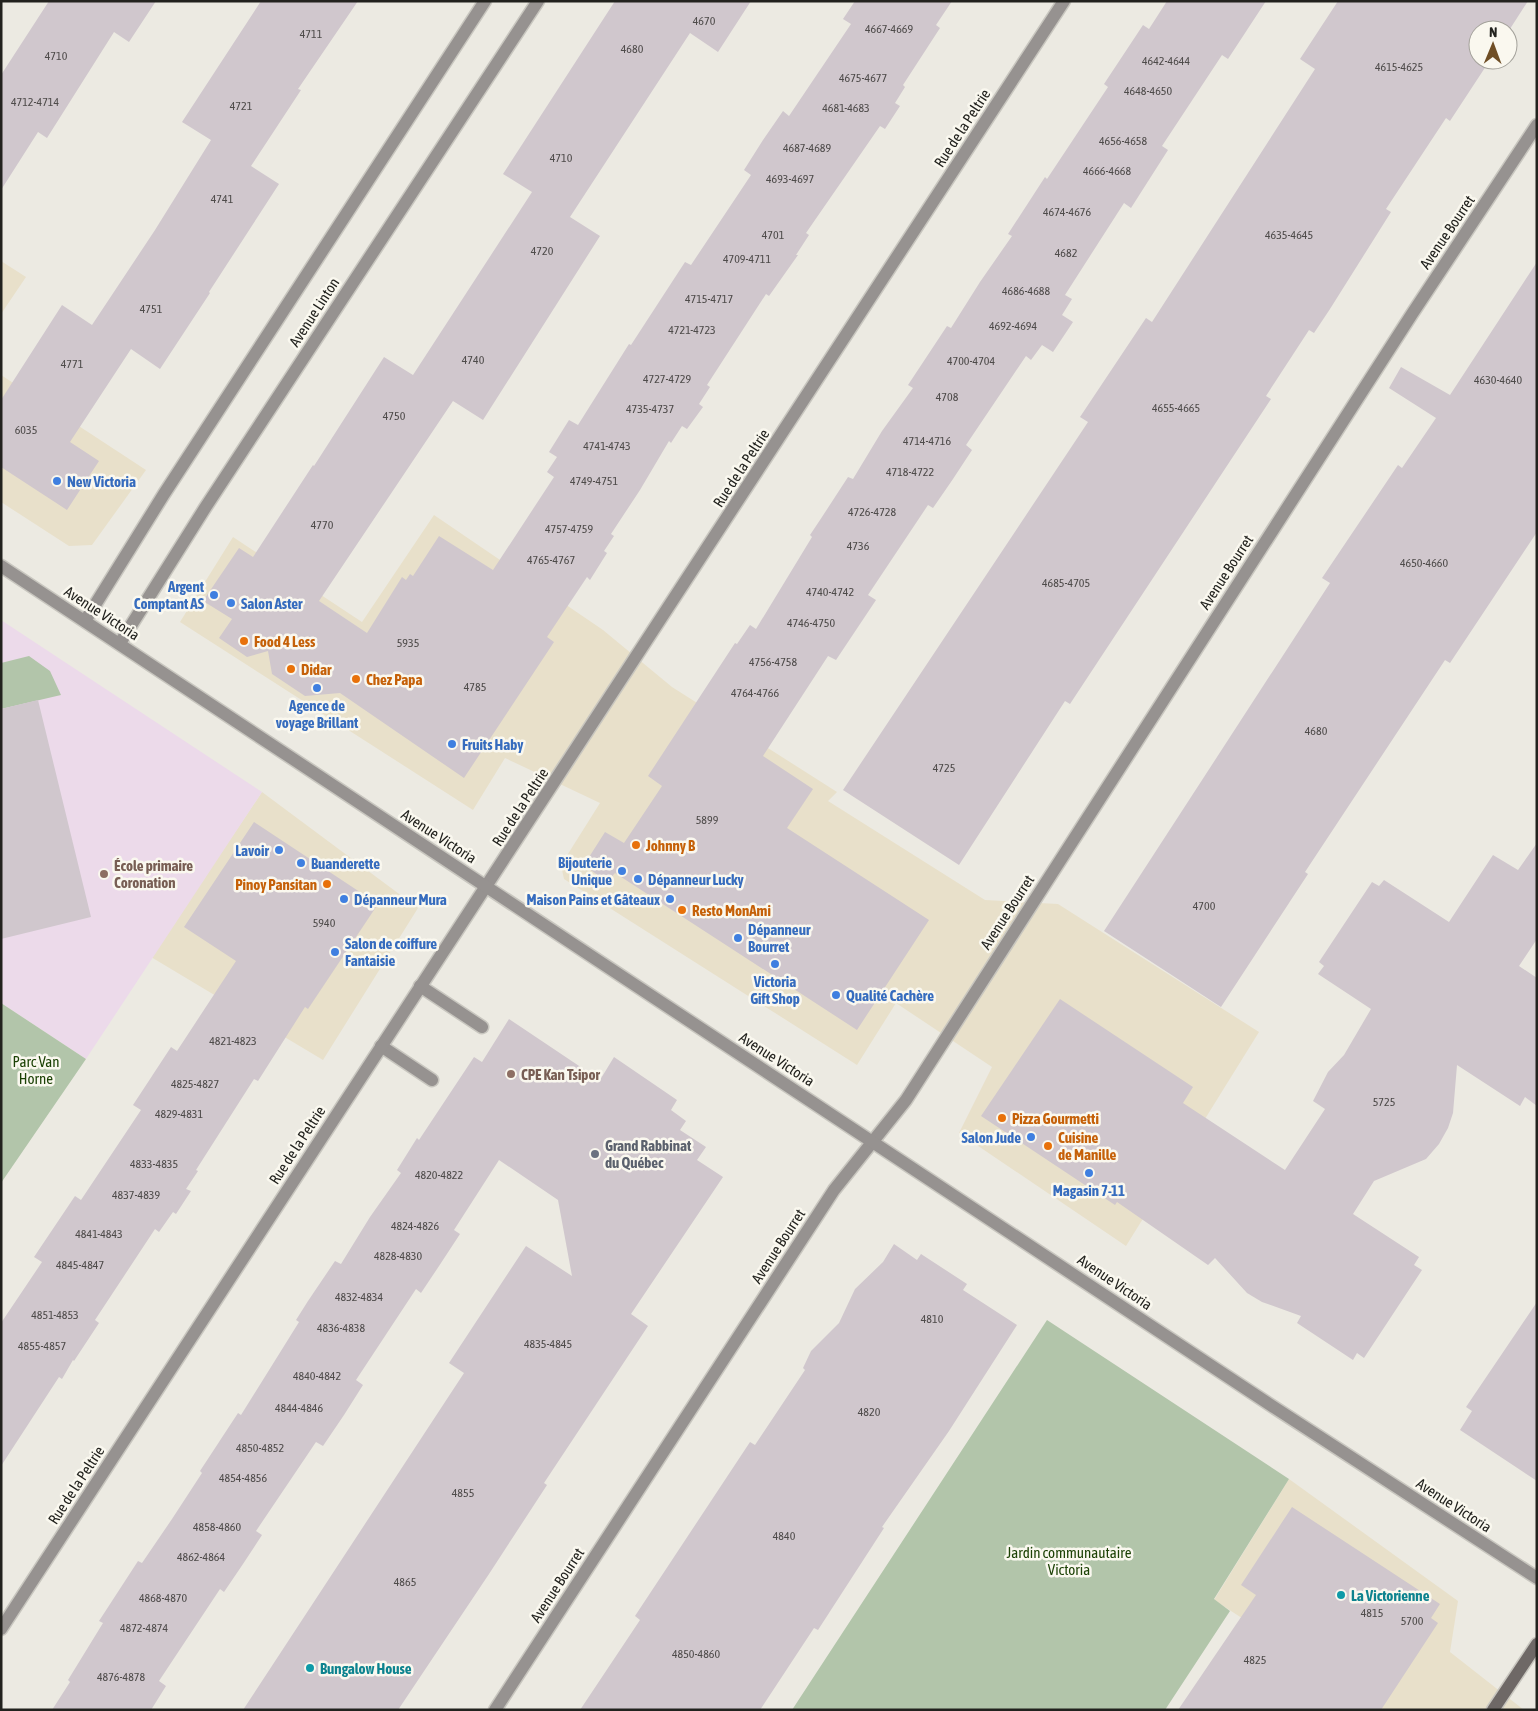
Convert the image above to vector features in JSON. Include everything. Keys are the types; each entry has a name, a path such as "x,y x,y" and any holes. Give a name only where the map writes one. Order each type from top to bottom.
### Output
{"main road":[{"path":"1493,1710 1537,1644"}],"street":[{"name":"Avenue Linton","path":"85,620 164,494 485,1"},
{"name":"Avenue Linton","path":"120,643 210,499 538,1"},
{"name":"Rue de la Peltrie","path":"1,1629 1064,1"},
{"name":"Avenue Bourret","path":"495,1710 834,1190 906,1100 1412,314 1537,125"},
{"name":"Avenue Victoria","path":"1,566 1537,1578"},
{"path":"420,986 482,1027"},
{"path":"381,1046 432,1080"}],"shaded area":[{"path":"1,261 26,277 1,314"},
{"path":"1,375 146,470 92,545 69,546 1,502"},
{"path":"434,515 603,630 672,687 837,792 828,801 985,900 1058,904 1259,1032 1126,1246 959,1133 992,1067 896,1003 857,1065 564,879 561,865 600,803 505,758 473,810 180,622 233,537 362,622"},
{"name":"École primaire Coronation","path":"1,620 262,792 86,1059 1,1003"},
{"path":"262,792 418,908 323,1060 151,957"},
{"path":"1289,1479 1458,1601 1450,1652 1524,1710 1384,1710 1214,1600"}],"green space":[{"path":"29,656 50,671 61,695 1,709 1,663"},
{"name":"Parc Van Horne","path":"1,1003 86,1059 1,1183"},
{"name":"Jardin communautaire Victoria","path":"1047,1320 1289,1479 1214,1599 1230,1611 1165,1710 792,1710"}],"building":[{"path":"49,1 156,1 129,42 114,32 47,138 38,132 1,190 1,75"},
{"path":"261,1 358,1 298,89 301,90 251,166 279,184 210,293 160,369 131,349 70,442 99,461 67,510 1,467 1,400 62,305 92,325 155,230 211,140 182,122"},
{"path":"615,1 751,1 718,52 690,33 570,217 600,236 483,420 453,401 319,601 367,633 402,577 406,580 410,574 413,576 439,536 493,570 554,477 547,472 557,457 549,452 569,420 578,425 629,344 631,345 685,262 691,265 751,175 744,170 763,140 783,111 789,116 851,24 843,19 855,1 952,1 936,25 940,28 903,85 905,87 895,103 900,106 885,129 880,126 806,233 809,235 796,255 798,255 769,296 766,294 707,385 710,387 699,404 703,407 687,429 682,426 671,443 669,441 611,534 614,536 604,551 607,553 590,580 587,577 547,637 554,642 464,778 340,693 305,696 272,674 268,651 247,657 219,638 232,619 203,601 239,548 253,557 384,357 413,375 532,192 503,174"},
{"path":"1167,1 1266,1 1228,59 1222,55 1162,146 1168,150 1131,208 1124,203 1065,295 1072,299 1062,315 1073,322 1053,352 1042,345 1031,360 1026,356 966,445 972,450 953,479 933,508 928,505 868,595 876,600 836,660 828,656 763,756 813,789 787,828 929,920 857,1030 615,873 607,882 584,865 605,832 624,843 662,786 648,776 735,643 737,644 750,625 756,629 812,537 810,535 848,477 853,479 882,431 913,388 908,385 947,326 951,328 1012,236 1008,234 1108,87 1104,84 1143,25 1149,29"},
{"path":"1338,1 1528,1 1516,20 1468,20 1468,70 1483,70 1450,121 1446,118 1386,209 1391,212 1330,309 1314,333 1309,330 1266,396 1271,399 1070,704 1065,701 959,865 843,790 1088,422 1080,417 1146,318 1152,322 1315,69 1300,59"},
{"path":"1537,262 1537,532 1450,663 1445,660 1305,872 1308,874 1221,1007 1104,931 1330,583 1322,578 1398,465 1402,468 1436,418 1389,388 1401,367 1450,395"},
{"path":"38,700 91,917 1,939 1,709"},
{"path":"254,822 378,904 308,1009 305,1007 258,1081 254,1079 196,1170 198,1171 186,1189 191,1191 176,1214 173,1212 159,1232 155,1229 95,1320 99,1323 62,1379 59,1377 1,1466 1,1323 42,1262 34,1257 75,1196 81,1200 141,1110 133,1105 171,1047 177,1051 236,961 184,927"},
{"path":"1537,843 1537,939 1519,966 1537,978 1537,1106 1525,1097 1520,1106 1457,1065 1453,1113 1448,1128 1439,1144 1426,1159 1374,1181 1353,1214 1419,1257 1414,1265 1422,1270 1364,1358 1357,1353 1353,1360 1297,1323 1301,1316 1262,1302 1247,1293 1215,1258 1208,1265 1117,1202 1115,1205 981,1116 1060,999 1193,1087 1183,1103 1285,1170 1325,1109 1313,1101 1328,1072 1344,1055 1371,1009 1318,974 1324,966 1319,962 1372,882 1379,886 1384,880 1449,922 1493,855 1518,870"},
{"path":"509,1019 600,1080 614,1057 677,1100 671,1110 686,1121 680,1130 706,1147 697,1160 723,1177 631,1314 648,1326 544,1483 547,1485 489,1574 398,1710 243,1710 464,1373 449,1363 526,1246 572,1276 558,1200 499,1160 454,1230 460,1234 421,1293 416,1289 356,1380 363,1385 344,1415 323,1446 316,1442 256,1531 262,1535 243,1564 224,1592 220,1589 159,1681 166,1686 151,1710 52,1710 103,1623 99,1621 138,1561 142,1563 172,1519 202,1473 200,1471 238,1413 241,1415 299,1322 296,1320 308,1301 335,1261 341,1264 370,1217 401,1173 397,1170 417,1138 419,1140 474,1057 482,1062"},
{"path":"894,1244 917,1260 921,1254 967,1284 963,1290 1017,1325 949,1431 882,1527 884,1528 818,1630 814,1628 760,1710 580,1710 640,1620 635,1616 750,1442 755,1445 805,1370 803,1368 811,1351 839,1323 855,1289 883,1262"},
{"path":"1537,1302 1537,1481 1460,1430 1472,1411 1466,1407"},
{"path":"1292,1507 1440,1604 1431,1618 1438,1623 1381,1710 1178,1710 1256,1595 1241,1585"}],"place":[{"name":"New Victoria","path":"57,481"},
{"name":"Argent Comptant AS","path":"214,595"},
{"name":"Salon Aster","path":"231,603"},
{"name":"Food 4 Less","path":"244,641"},
{"name":"Didar","path":"291,669"},
{"name":"Chez Papa","path":"356,679"},
{"name":"Agence de voyage Brillant","path":"317,688"},
{"name":"Fruits Haby","path":"452,744"},
{"name":"Johnny B","path":"636,845"},
{"name":"Lavoir","path":"279,850"},
{"name":"Buanderette","path":"301,863"},
{"name":"Bijouterie Unique","path":"622,871"},
{"name":"École primaire Coronation","path":"104,874"},
{"name":"Dépanneur Lucky","path":"638,879"},
{"name":"Pinoy Pansitan","path":"327,884"},
{"name":"Dépanneur Mura","path":"344,899"},
{"name":"Maison Pains et Gâteaux","path":"670,899"},
{"name":"Resto MonAmi","path":"682,910"},
{"name":"Dépanneur Bourret","path":"738,938"},
{"name":"Salon de coiffure Fantaisie","path":"335,952"},
{"name":"Victoria Gift Shop","path":"775,964"},
{"name":"Qualité Cachère","path":"836,995"},
{"name":"CPE Kan Tsipor","path":"511,1074"},
{"name":"Pizza Gourmetti","path":"1002,1118"},
{"name":"Salon Jude","path":"1031,1137"},
{"name":"Cuisine de Manille","path":"1048,1146"},
{"name":"Grand Rabbinat du Québec","path":"595,1154"},
{"name":"Magasin 7-11","path":"1089,1173"},
{"name":"La Victorienne","path":"1341,1595"},
{"name":"Bungalow House","path":"310,1668"}]}
